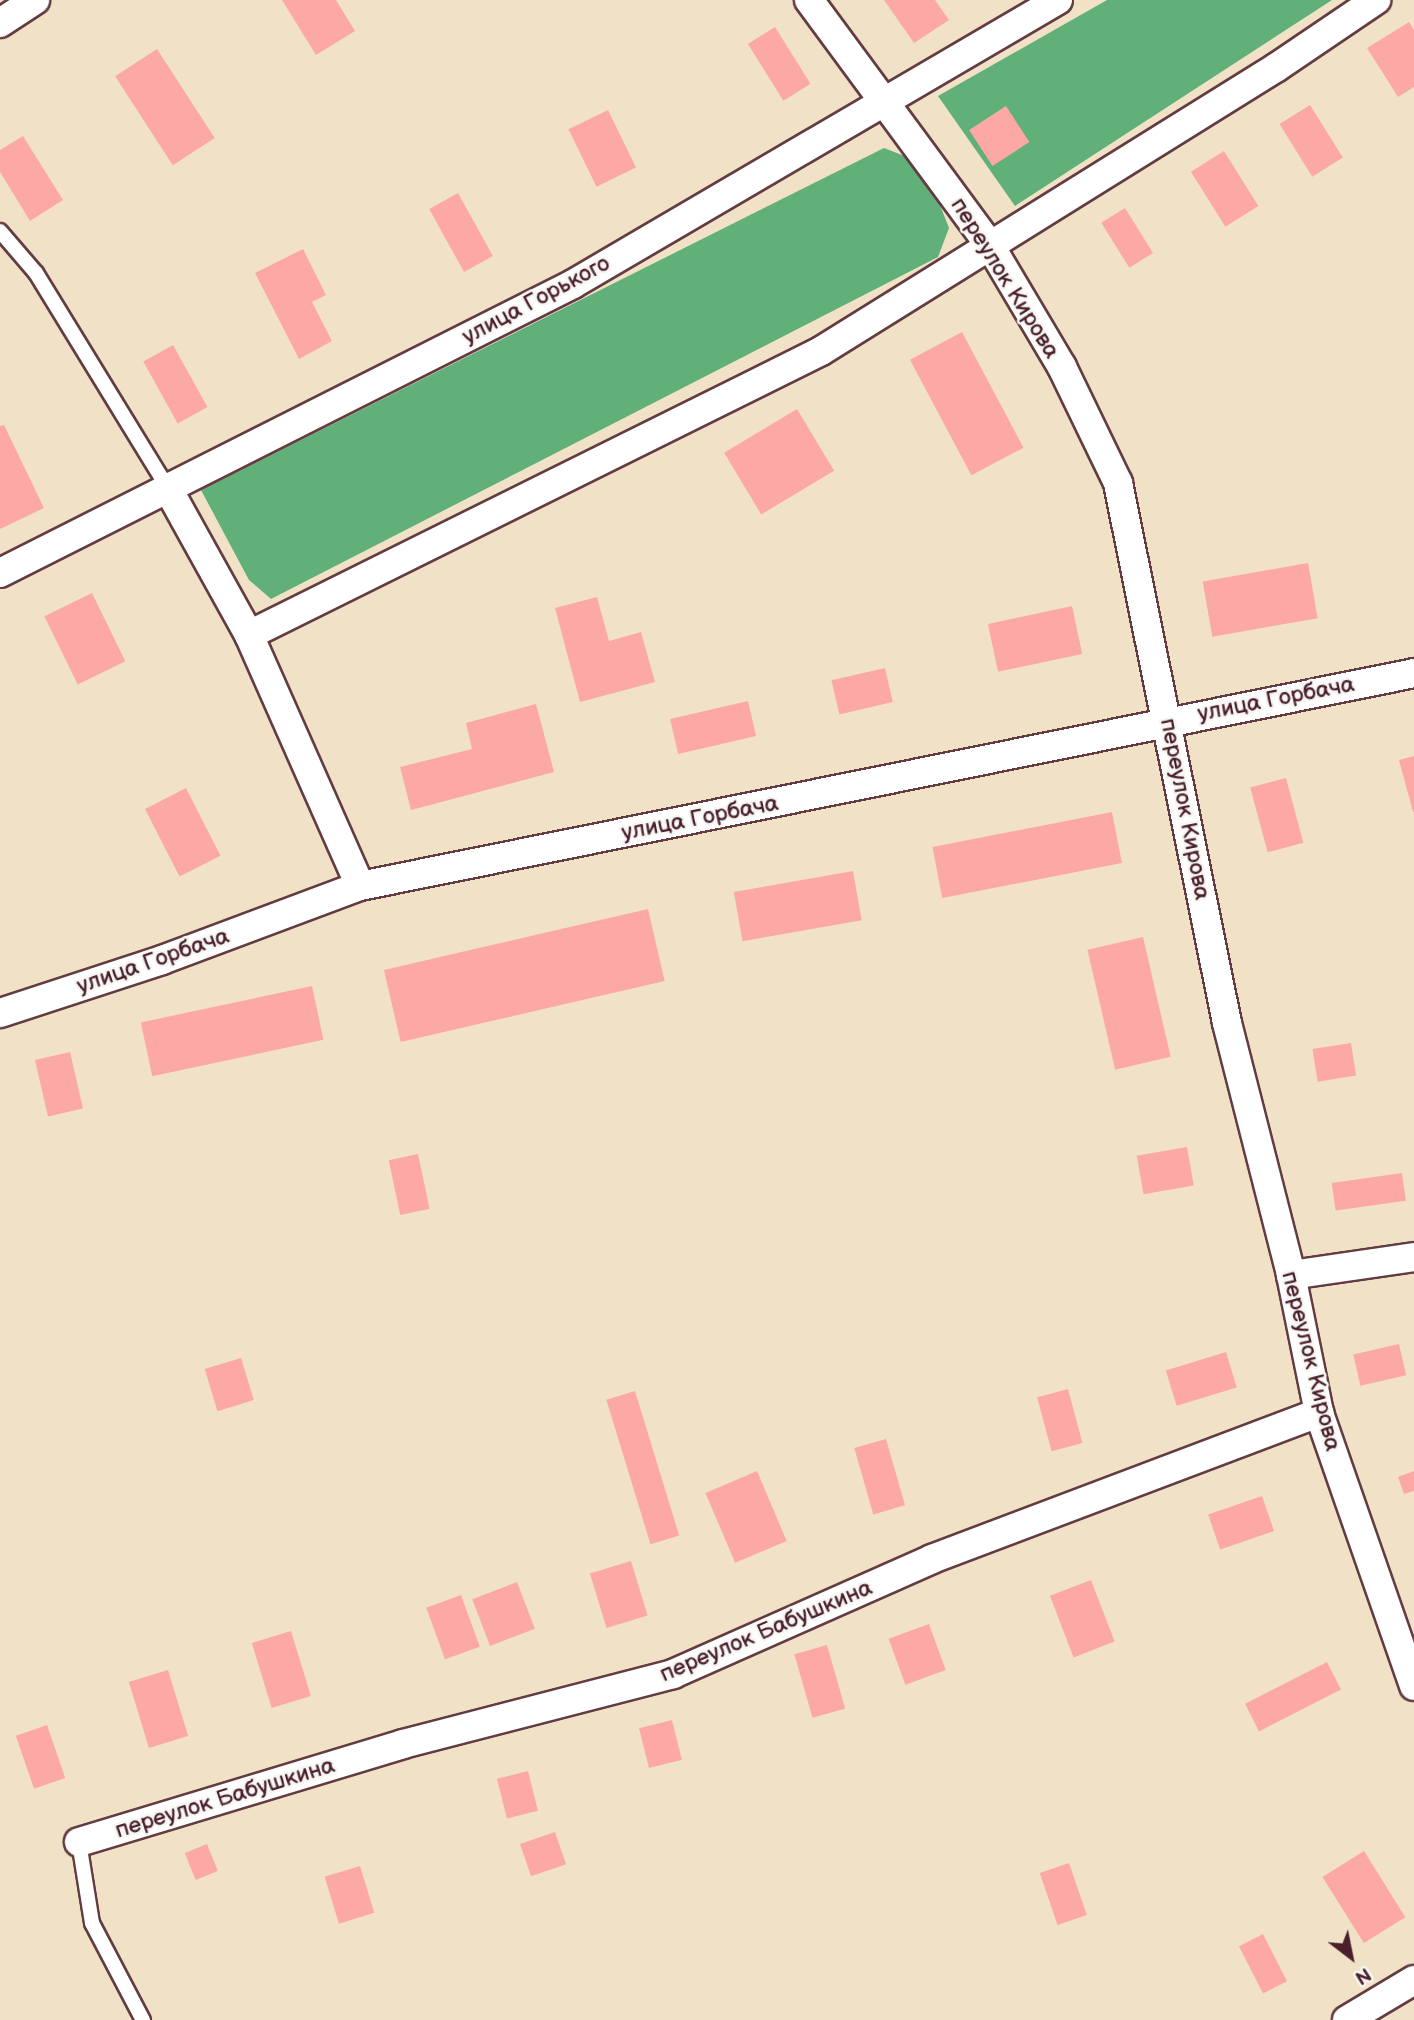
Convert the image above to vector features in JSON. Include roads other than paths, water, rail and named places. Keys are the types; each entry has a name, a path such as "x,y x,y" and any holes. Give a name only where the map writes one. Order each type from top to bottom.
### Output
{"street":[{"path":"0,23 35,0"},
{"name":"переулок Кирова","path":"809,0 989,244 1062,367 1118,483 1227,1023 1291,1275 1319,1413 1414,1686"},
{"name":"улица Горького","path":"0,573 573,284 1058,0"},
{"path":"249,635 821,351 1276,67 1376,0"},
{"path":"167,487 249,635 360,886"},
{"name":"улица Горбача","path":"0,1013 162,960 360,886 980,763 1167,720 1414,673"},
{"path":"1291,1275 1414,1257"},
{"name":"переулок Бабушкина","path":"79,1842 403,1744 673,1674 932,1559 1319,1413"},
{"path":"1347,2020 1414,1980"}],"lane":[{"path":"0,231 36,273 167,487"},
{"path":"79,1842 92,1923 144,2020"}]}
